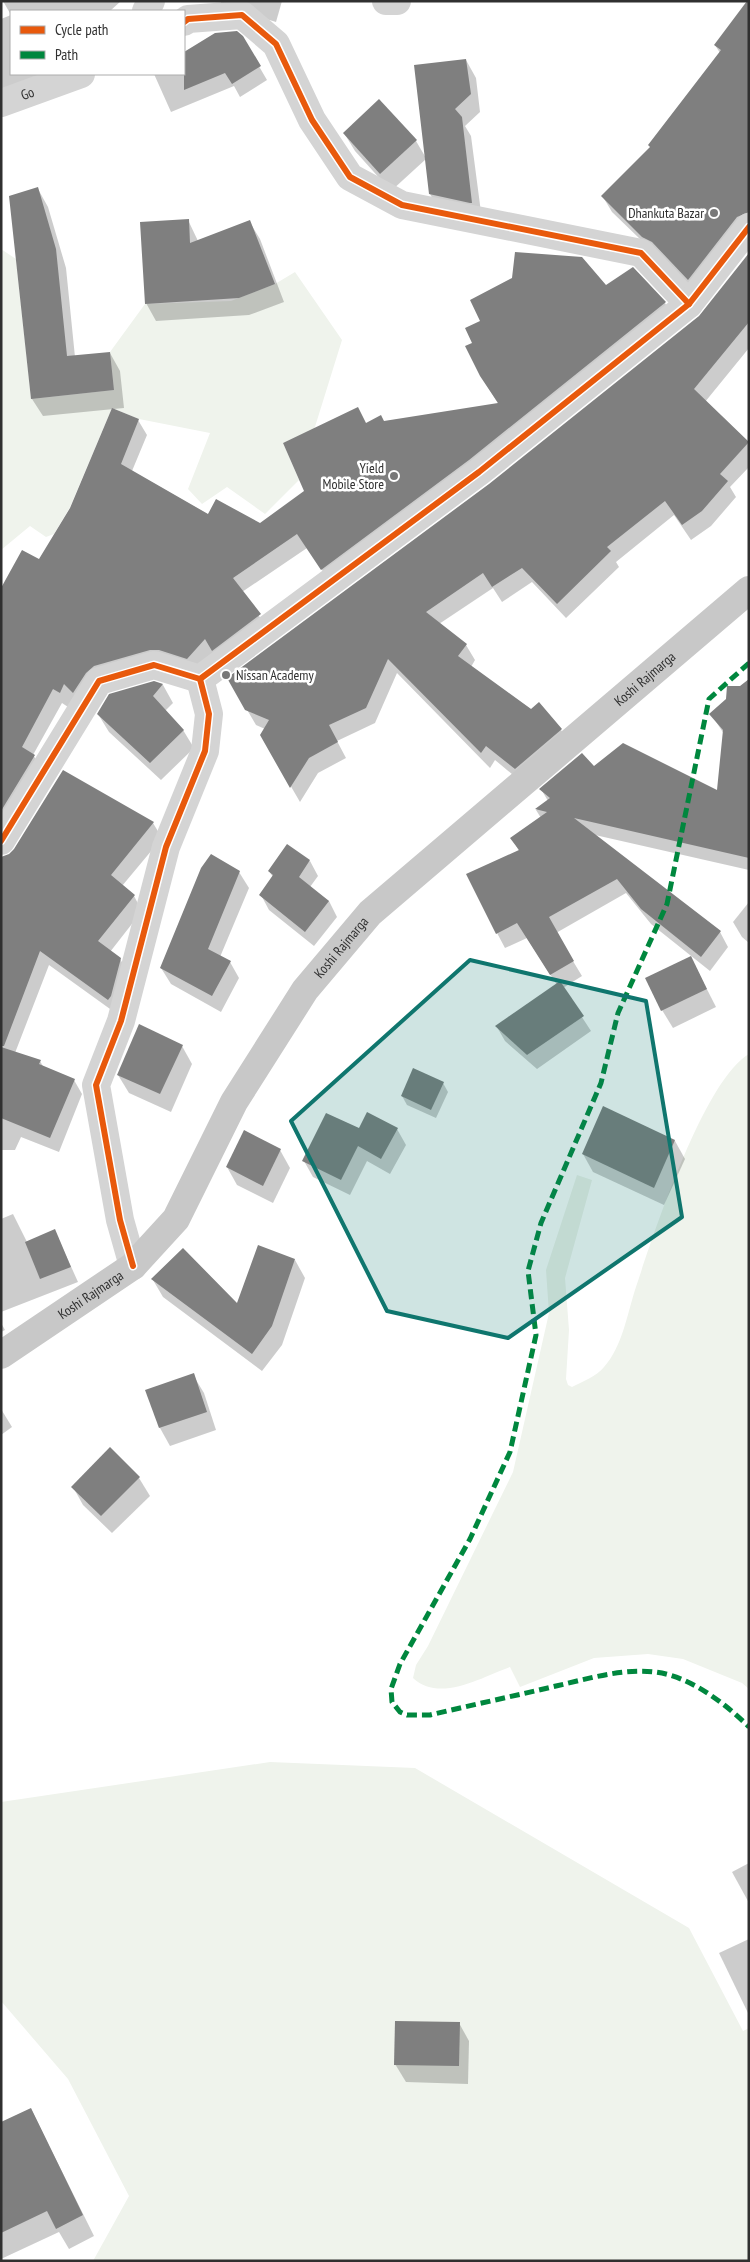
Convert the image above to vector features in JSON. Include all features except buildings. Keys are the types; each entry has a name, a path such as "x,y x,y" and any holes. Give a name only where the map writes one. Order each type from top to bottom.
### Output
{"main road":[{"name":"Koshi Rajmarga","path":"1,1355 133,1266 176,1219 234,1102 305,990 370,913 749,590"}],"street":[{"path":"386,1 390,3 397,1"},
{"path":"185,21 188,19 242,15 276,44 312,120 350,177 402,205 641,253 689,304"},
{"name":"Go","path":"1,103 77,75"},
{"path":"200,680 479,472 689,304 749,226"},
{"path":"1,841 99,681 154,665 200,680"},
{"path":"133,1266 120,1220 96,1086 121,1021 166,847 205,751 209,714 200,680"}],"highlighted area":[{"path":"470,960 646,1001 682,1217 508,1338 387,1311 291,1121"}],"shaded area":[{"path":"1,249 16,259 31,399 114,390 110,352 145,304 231,301 275,284 295,272 342,340 314,430 283,443 299,480 265,514 227,487 202,504 188,489 210,433 139,419 112,408 70,507 54,534 46,537 30,526 1,550"},
{"path":"749,1054 749,1689 742,1683 683,1659 648,1654 594,1658 520,1687 510,1667 461,1686 436,1688 424,1685 413,1678 416,1665 428,1646 513,1472 549,1313 546,1270 577,1175 592,1180 565,1278 569,1330 566,1379 568,1385 572,1387 601,1370 615,1350 620,1340 654,1234 681,1162 697,1126 714,1095 732,1070"},
{"path":"270,1762 415,1768 689,1928 743,2031 749,2028 749,2261 93,2261 129,2196 68,2079 1,2001 1,1802"}],"marked path":[{"path":"749,663 709,699 667,904 618,1013 601,1083 541,1223 528,1271 536,1335 510,1452 470,1539 400,1664 391,1689 392,1702 400,1712 407,1715 430,1715 605,1675 643,1671 655,1672 681,1679 706,1692 749,1727"}],"cycle path":[{"path":"185,21 188,19 242,15 276,44 312,120 350,177 402,205 641,253 689,304"},
{"path":"1,841 99,681 154,665 200,679 479,472 689,304 749,227"},
{"path":"133,1266 120,1220 96,1085 121,1021 166,847 205,751 209,714 200,679"}],"place":[{"name":"Dhankuta Bazar","path":"714,213"},
{"name":"Yield Mobile Store","path":"394,476"},
{"name":"Nissan Academy","path":"226,675"}]}
